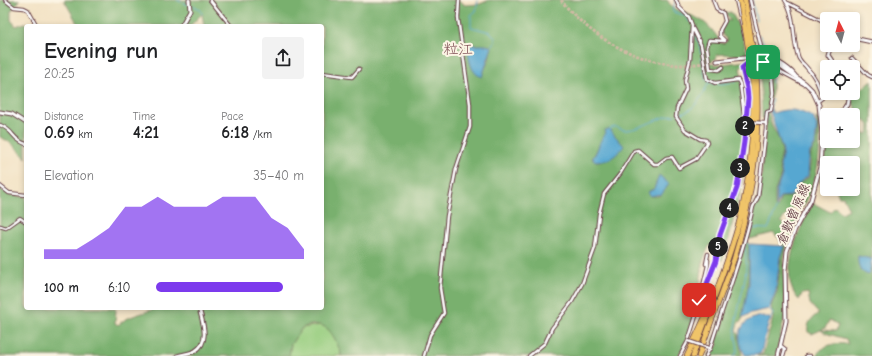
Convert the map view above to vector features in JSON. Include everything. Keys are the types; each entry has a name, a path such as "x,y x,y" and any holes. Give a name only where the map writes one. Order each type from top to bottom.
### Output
{"highway":[{"path":"693,356 736,235 745,196 753,133 754,70 740,0"},
{"path":"699,356 733,260 750,196 757,133 754,70 745,0"},
{"path":"687,356 702,322 710,310"}],"street":[{"path":"5,0 14,7 28,10 36,24"},
{"path":"182,24 190,10 189,0"},
{"path":"210,0 229,24"},
{"path":"424,356 430,335 444,313 440,288 446,216 456,169 470,127 470,104 458,18 459,0"},
{"path":"676,0 679,7 689,17 701,45 707,79 715,83 738,80 740,84 746,122"},
{"path":"713,0 717,10 723,12 725,22 720,30 720,36 725,40 709,40 707,47 710,69 719,70 723,67"},
{"path":"736,0 742,33 756,55"},
{"path":"750,0 761,47 765,53 785,65 795,75"},
{"path":"786,1 820,20"},
{"path":"786,1 792,13 794,40 799,59 809,70 820,89 822,98 818,101"},
{"path":"529,356 545,343 552,328 572,302 582,284 596,248 599,214 604,194 620,174 634,151 641,152 654,164 658,164 666,158 672,157 679,168 696,159 707,143 706,140 700,139 682,128 676,117 677,108 686,89 685,80 690,60 692,27"},
{"path":"860,39 872,42"},
{"name":"倉敷曽原線","path":"717,61 759,57 775,62 795,75 808,86 818,101 820,115"},
{"path":"852,58 868,75 872,77"},
{"path":"680,356 688,341 703,294 716,261 720,235 737,188 746,122 748,93 742,68 747,64 763,62 808,86"},
{"path":"706,356 710,349 735,275 753,206 757,198 765,123 770,112 774,93 773,66"},
{"path":"324,73 352,77 359,69"},
{"path":"0,112 12,114 24,122"},
{"path":"746,122 765,123"},
{"path":"0,125 8,128 16,140 24,143"},
{"name":"倉敷曽原線","path":"778,356 787,310 785,271 787,252 795,229 811,200 817,183 821,148"},
{"path":"0,186 9,193 24,195"},
{"path":"0,226 6,228 20,218 24,221"},
{"path":"699,310 702,285 708,265 708,254"},
{"path":"706,264 708,260"},
{"path":"176,356 195,351 203,342 204,325 200,310"},
{"path":"688,341 710,349"},
{"path":"781,346 785,349 783,356"}],"green space":[{"path":"0,0 20,0 11,11 11,20 16,26 25,23 29,24 24,24 24,156 10,142 0,137"},
{"path":"64,0 459,0 465,5 480,4 489,0 667,0 673,7 702,21 714,33 720,43 725,43 727,40 722,34 721,30 727,20 731,21 725,13 731,12 737,22 745,44 747,56 721,54 717,55 716,59 712,60 714,65 747,61 747,63 740,68 746,99 745,121 747,126 741,189 725,254 721,261 710,244 703,261 696,313 688,339 678,356 341,356 340,350 328,329 320,325 314,325 302,328 291,344 289,356 0,356 0,188 11,195 24,197 24,310 116,310 115,323 118,325 131,317 150,310 324,310 324,24 204,24 202,14 192,24 78,24","holes":["468,45 491,46 489,60 483,72 470,61","605,130 620,150 599,162 592,159 606,133","659,176 668,184 659,196 650,196 649,191 654,189"]},
{"path":"760,64 772,69 772,93 767,109 772,126 780,141 782,152 779,166 781,175 775,191 775,207 778,207 781,197 792,197 800,183 809,177 811,152 816,145 818,126 816,118 819,119 820,131 818,165 808,197 803,208 804,196 781,221 785,227 790,221 797,221 787,246 784,260 785,315 776,356 757,356 763,354 773,318 771,306 777,292 781,257 785,244 781,243 779,238 773,233 750,239 747,238 754,206 758,198 761,180 766,122 762,118"},
{"path":"872,80 872,259 858,256 859,266 871,266 872,264 872,356 816,356 822,349 830,345 848,344 846,339 825,333 821,330 836,331 838,325 830,320 825,328 812,334 808,332 810,321 819,314 810,304 808,293 802,294 799,300 792,290 790,265 792,252 802,225 813,203 830,212 835,207 842,213 849,209 843,197 839,196 860,196 860,156 825,156 826,148 860,148 860,132 868,134 869,125 864,119 862,122 861,121 860,108 855,108 852,100 860,100 860,90"},
{"path":"746,240 749,244 748,288 742,320 738,323 736,332 738,333 742,355 708,356 718,345 717,342 713,343"},
{"path":"320,325 329,329 335,337 341,356 289,356 291,344 302,328"}],"water":[{"path":"468,45 486,45 492,47 482,77 475,72 470,64"},
{"path":"769,109 771,109 773,113 785,110 794,110 803,113 813,117 817,126 815,145 810,152 808,176 799,183 791,196 780,197 776,207 776,191 782,175 780,166 783,151"},
{"path":"609,129 624,146 618,153 607,160 593,160 602,138 606,133 605,130"},
{"path":"659,175 669,184 662,194 650,196 648,192 654,189"},
{"path":"750,244 784,246 780,257 776,291 769,309 751,313 742,318 749,284"},
{"path":"858,256 872,259 869,275 861,270 858,262"},
{"path":"763,316 771,319 761,353 756,355 745,355 740,341 741,329 749,320 755,317"}],"waterway":[{"path":"177,0 188,5"},
{"path":"478,0 476,11 471,15 471,27 490,32 495,37 495,42 491,47"},
{"path":"752,0 756,20"},
{"path":"675,1 673,12 684,15 690,22"},
{"path":"194,6 200,9 202,14"},
{"path":"693,33 699,43 701,53"},
{"path":"759,35 769,51"},
{"path":"702,57 706,80 714,84"},
{"path":"772,83 773,75"},
{"path":"678,114 694,107 709,82"},
{"path":"717,84 736,82"},
{"path":"770,109 772,100"},
{"path":"765,122 765,113 768,110"},
{"path":"609,130 614,127 624,130 632,129 675,115"},
{"path":"749,228 768,229 777,207"},
{"path":"743,243 748,225"},
{"path":"745,241 750,246"},
{"path":"734,356 738,347 735,333 736,319 746,266 744,244"},
{"path":"769,308 773,314 770,319"}],"tunnel":[{"path":"561,0 572,13 599,36 630,53 646,59 680,65 717,61"}],"district":[{"name":"粒江","path":"458,49"}],"route":[{"path":"699,300 699,310 703,294 715,266 720,235 737,188 744,142 748,98 742,68 747,64 763,62"}]}
